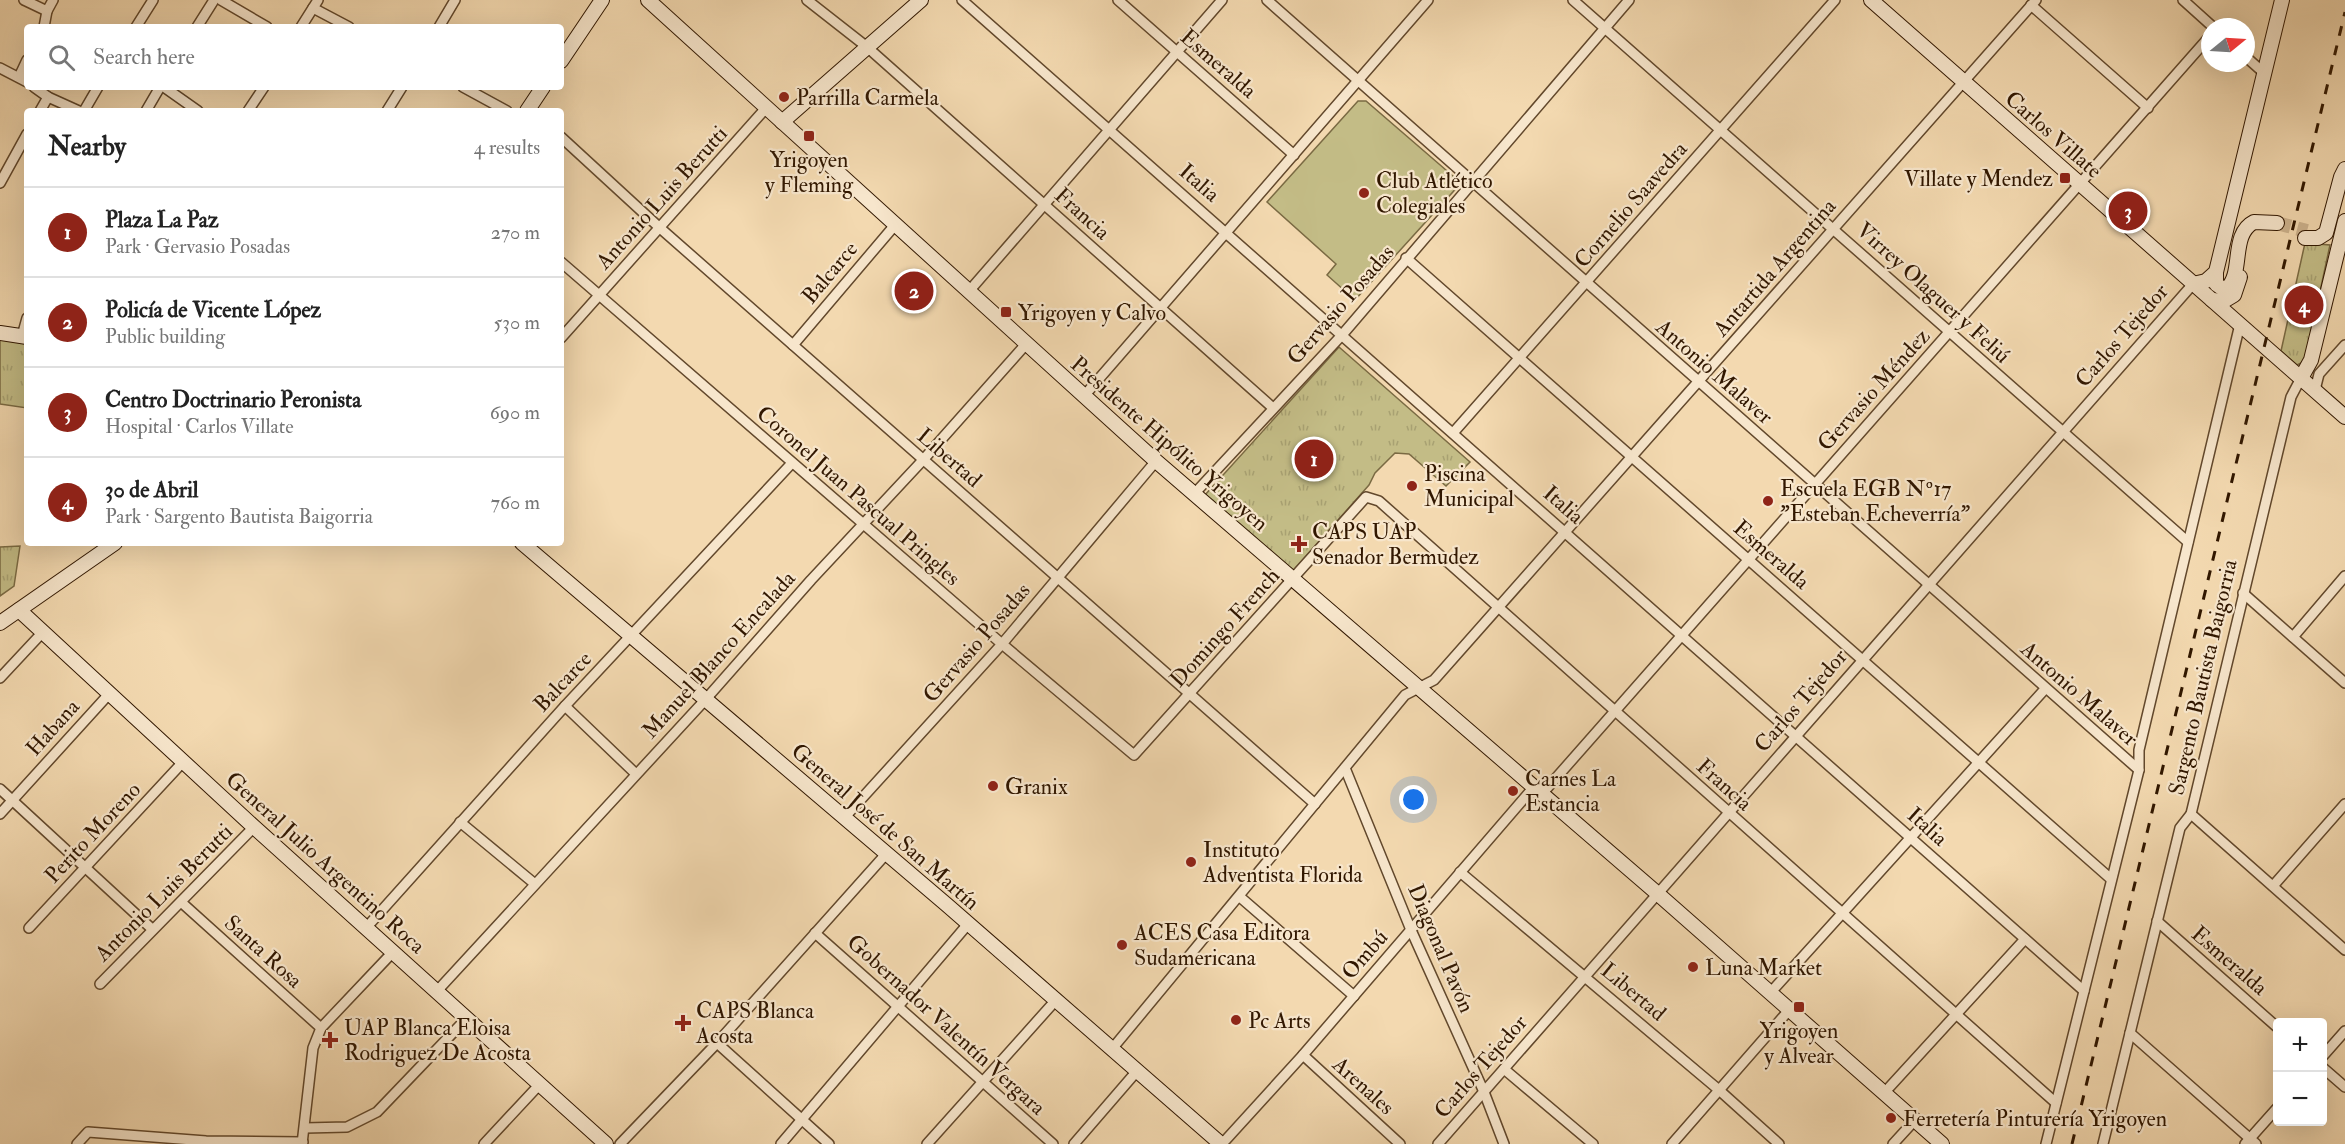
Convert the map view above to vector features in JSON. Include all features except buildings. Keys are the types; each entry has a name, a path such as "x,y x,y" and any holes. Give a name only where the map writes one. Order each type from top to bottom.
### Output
{"street":[{"path":"24,0 47,11"},
{"path":"45,24 47,11 53,0"},
{"path":"138,24 153,0"},
{"path":"199,24 214,0"},
{"path":"221,0 262,24"},
{"path":"441,24 455,0"},
{"path":"564,57 602,0"},
{"name":"Presidente Hipólito Yrigoyen","path":"648,0 1156,461 1771,992 1942,1144"},
{"name":"Francia","path":"807,0 867,48 1273,408"},
{"path":"782,122 921,0"},
{"name":"Italia","path":"962,0 2084,991"},
{"name":"Esmeralda","path":"1118,0 1294,155"},
{"path":"970,290 1222,0"},
{"name":"Antonio Malaver","path":"1267,0 2139,770"},
{"name":"Virrey Olaguer y Feliú","path":"1573,0 2187,542"},
{"name":"Gervasio Posadas","path":"1194,493 1342,334 1629,0"},
{"name":"Cornelio Saavedra","path":"1453,433 1835,0"},
{"name":"Carlos Villate","path":"1871,0 2345,417"},
{"path":"2183,0 2203,18"},
{"path":"2212,300 2224,300 2234,295 2251,236 2260,230 2276,227 2254,222 2245,230 2231,285 2223,289 2219,288 2215,279 2216,272 2282,0"},
{"path":"1084,396 1358,81 1424,1"},
{"path":"2034,3 2148,108"},
{"name":"Antartida Argentina","path":"1112,1049 1405,695 1434,680 2034,3"},
{"path":"303,24 315,4 345,24"},
{"name":"Gervasio Méndez","path":"1537,791 1616,713 1814,484 1950,333 2201,46"},
{"path":"2255,65 2264,73"},
{"path":"0,68 23,80"},
{"path":"38,90 72,108"},
{"path":"86,108 96,90"},
{"path":"148,108 160,90"},
{"path":"166,90 194,108"},
{"path":"250,108 262,90"},
{"path":"389,108 400,90"},
{"path":"468,90 502,108"},
{"path":"529,108 541,90"},
{"path":"42,108 48,97"},
{"name":"Antonio Luis Berutti","path":"564,335 766,108"},
{"path":"0,183 24,139"},
{"name":"Libertad","path":"564,140 660,228 1315,804"},
{"path":"2345,162 2335,171 2324,219 2317,228 2306,234 2318,238 2326,233 2345,169"},
{"name":"Sargento Bautista Baigorria","path":"2104,1144 2180,828 2191,814 2291,397 2311,360 2345,221"},
{"name":"Balcarce","path":"793,345 896,225"},
{"name":"Esmeralda","path":"1406,258 2111,879"},
{"name":"Coronel Juan Pascual Pringles","path":"564,265 1002,644 1134,755"},
{"path":"2193,284 2206,281 2216,272"},
{"name":"Carlos Tejedor","path":"1438,1144 1927,584 2193,284"},
{"name":"Sargento Bautista Baigorria","path":"2046,1144 2139,770 2139,750 2240,324"},
{"path":"0,333 24,337"},
{"name":"Manuel Blanco Encalada","path":"438,990 706,699 1027,343"},
{"path":"2315,390 2319,374 2345,345"},
{"name":"Gervasio Posadas","path":"844,818 1002,644 1156,461"},
{"name":"Balcarce","path":"366,928 565,706 792,463"},
{"name":"Francia","path":"1366,497 1379,501 2056,1103"},
{"name":"Domingo French","path":"1134,755 1366,497"},
{"path":"0,623 111,546"},
{"name":"General José de San Martín","path":"525,546 1222,1144"},
{"path":"2293,637 2345,576"},
{"path":"2243,593 2345,683"},
{"name":"General Julio Argentino Roca","path":"19,610 254,827 438,990 606,1144"},
{"path":"0,678 42,633"},
{"path":"1771,992 2045,689"},
{"name":"Habana","path":"0,814 109,694"},
{"path":"565,706 636,774"},
{"name":"Perito Moreno","path":"29,928 183,762"},
{"name":"Diagonal Pavón","path":"1345,768 1411,930 1484,1092 1504,1144"},
{"path":"0,789 152,929"},
{"name":"Ombú","path":"1222,1144 1303,1055 1460,872 1537,791"},
{"path":"2273,886 2345,804"},
{"path":"2191,814 2345,950"},
{"path":"460,822 535,884"},
{"name":"Antonio Luis Berutti","path":"100,984 254,827"},
{"path":"620,1144 717,1043 886,854"},
{"name":"Libertad","path":"1460,872 1719,1090 1779,1144"},
{"path":"1240,897 1354,996"},
{"name":"Santa Rosa","path":"182,902 321,1028"},
{"name":"Esmeralda","path":"2157,921 2273,1024"},
{"path":"781,1144 968,924"},
{"name":"Gobernador Valentín Vergara","path":"815,933 1053,1144"},
{"path":"1885,1092 2025,939"},
{"path":"77,1144 88,1132 206,1143 302,1143 313,1048 321,1028 393,952"},
{"path":"927,1144 1056,1000"},
{"path":"1672,1144 1790,1010"},
{"path":"305,1128 347,1127 377,1112 467,1018"},
{"path":"2327,1051 2345,1031"},
{"path":"2130,1033 2250,1142 2273,1112"},
{"path":"717,1043 830,1144"},
{"name":"Arenales","path":"1303,1055 1400,1144"},
{"path":"1504,1069 1593,1144"},
{"path":"1074,1144 1137,1071"},
{"path":"2327,1071 2345,1087"},
{"path":"484,1144 540,1084"},
{"path":"1893,1144 1915,1120"}],"green space":[{"name":"Club Atlético Colegiales","path":"1358,101 1366,101 1461,183 1355,300 1327,275 1336,264 1267,202"},
{"path":"2305,243 2330,245 2305,361 2297,365 2281,351"},
{"path":"0,337 24,341 24,408 0,404"},
{"path":"1339,347 1470,462 1446,486 1409,454 1395,453 1375,473 1369,485 1293,571 1205,495"},
{"path":"20,546 14,586 0,596 0,547"}],"tunnel":[{"path":"2277,223 2307,231"}],"railway":[{"path":"2072,1144 2345,12"}],"place":[{"name":"Parrilla Carmela","path":"784,97"},
{"name":"Yrigoyen y Fleming","path":"809,136"},
{"name":"Villate y Mendez","path":"2065,178"},
{"name":"Club Atlético Colegiales","path":"1364,193"},
{"name":"Centro Doctrinario Peronista","path":"2128,211"},
{"name":"Policía de Vicente López","path":"914,291"},
{"name":"30 de Abril","path":"2304,305"},
{"name":"Yrigoyen y Calvo","path":"1006,312"},
{"name":"Plaza La Paz","path":"1314,459"},
{"name":"Piscina Municipal","path":"1412,486"},
{"name":"Escuela EGB Nº17 \"Esteban Echeverría\"","path":"1768,501"},
{"name":"CAPS UAP Senador Bermudez","path":"1299,544"},
{"name":"Granix","path":"993,786"},
{"name":"Carnes La Estancia","path":"1513,791"},
{"name":"Instituto Adventista Florida","path":"1191,862"},
{"name":"ACES Casa Editora Sudamericana","path":"1122,945"},
{"name":"Luna Market","path":"1693,967"},
{"name":"Yrigoyen y Alvear","path":"1799,1007"},
{"name":"Pc Arts","path":"1236,1020"},
{"name":"CAPS Blanca Acosta","path":"683,1023"},
{"name":"UAP Blanca Eloisa Rodriguez De Acosta","path":"330,1040"},
{"name":"Ferretería Pinturería Yrigoyen","path":"1891,1118"}]}
